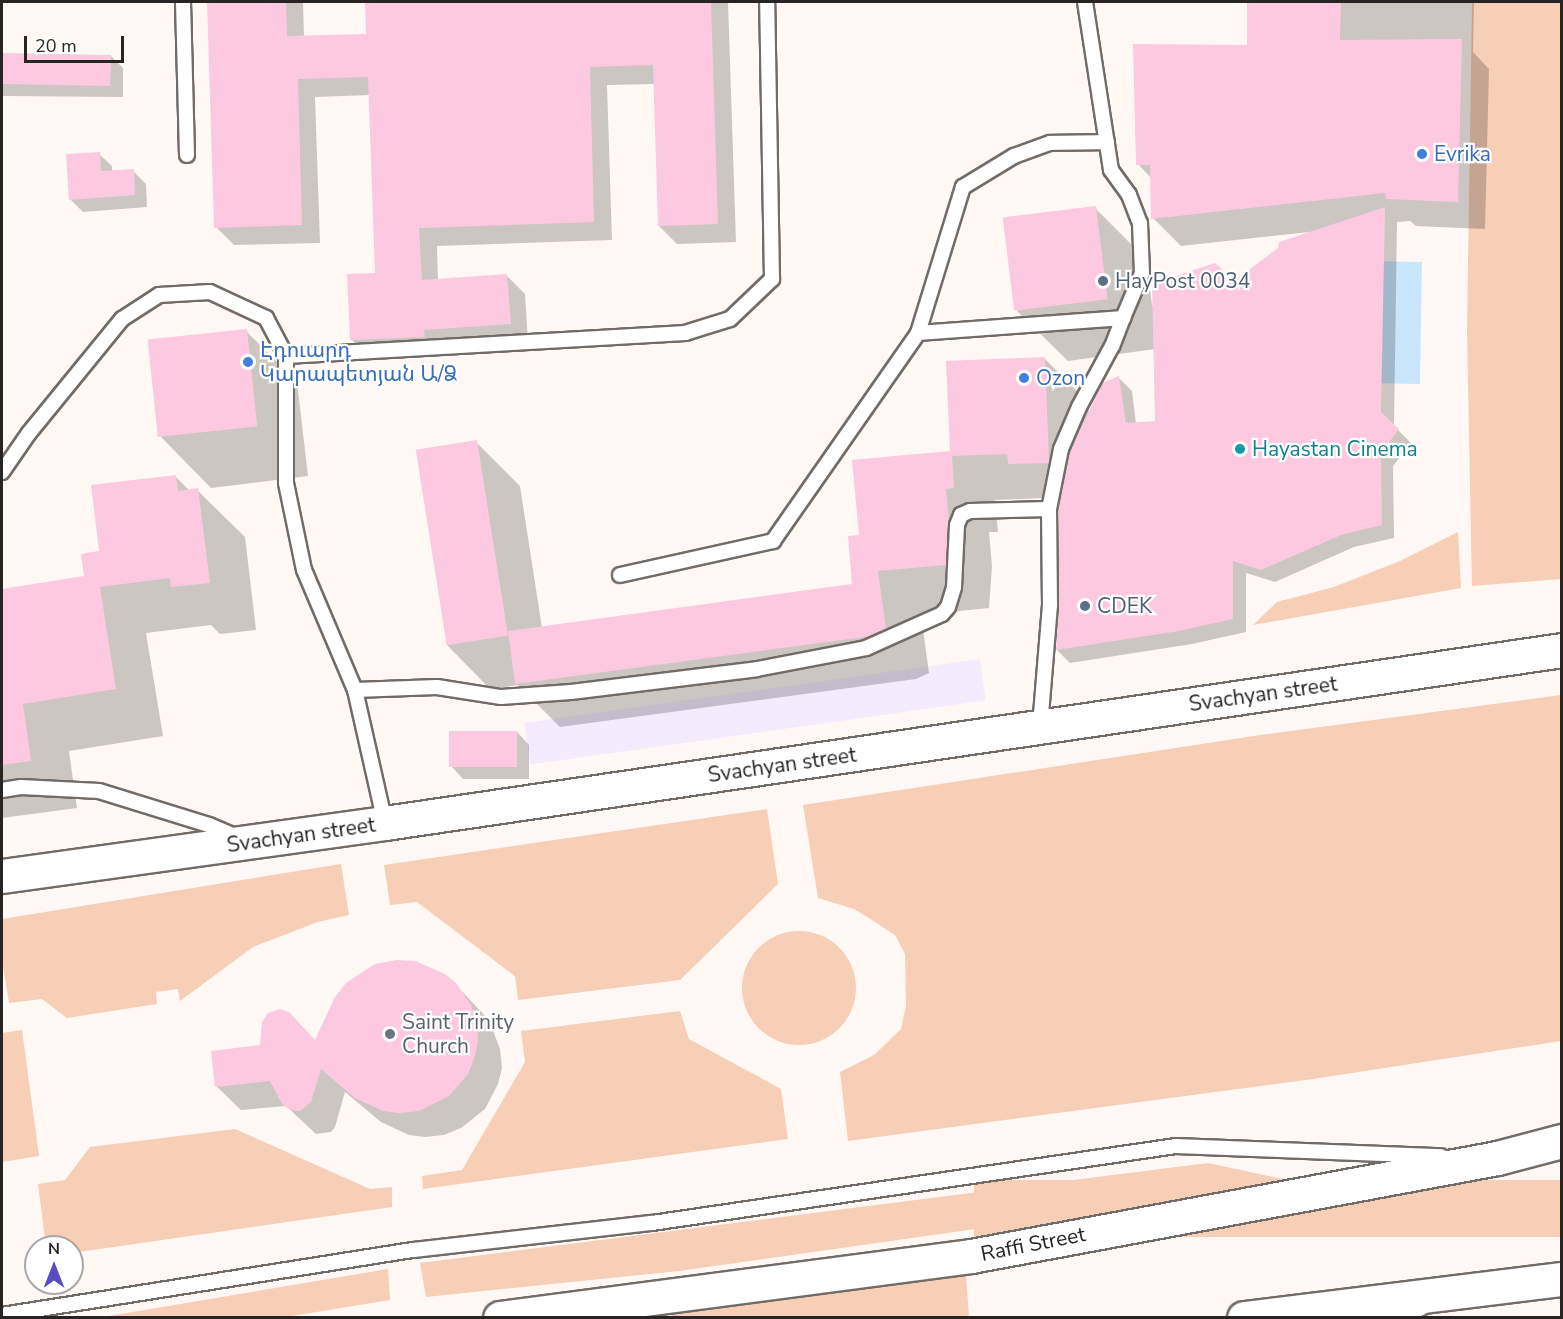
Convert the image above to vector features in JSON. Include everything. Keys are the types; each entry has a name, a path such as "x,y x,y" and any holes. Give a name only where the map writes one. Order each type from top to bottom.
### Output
{"street":[{"name":"Svachyan street","path":"2,876 385,823 1562,650"},
{"name":"Raffi Street","path":"509,1317 971,1256 1497,1158 1562,1141"},
{"path":"1244,1317 1562,1278"}],"lane":[{"path":"183,2 187,156"},
{"path":"286,356 685,333 730,319 772,279 767,2"},
{"path":"1040,727 1050,605 1049,509 1061,449 1142,273 1140,223 1129,195 1111,170 1085,2"},
{"path":"620,575 773,541 918,333 963,187 1014,156 1050,143 1107,141"},
{"path":"2,472 29,433 122,319 159,295 210,292 266,318 286,356 286,483 304,570 355,690 385,823"},
{"path":"918,333 1123,318"},
{"path":"355,690 438,687 479,696 501,697 571,692 758,669 866,648 942,614 948,607 954,587 957,525 961,515 970,511 1049,509"},
{"path":"2,790 21,787 99,791 209,825 249,842"},
{"path":"2,1315 414,1250 652,1223 1176,1146 1497,1158"},
{"path":"1398,1317 1464,1291"}],"shaded area":[{"path":"1472,2 1561,2 1561,579 1472,586 1467,332"},
{"path":"1458,532 1461,588 1253,625 1277,602 1334,587 1400,561"},
{"path":"980,659 986,701 530,765 524,723"},
{"path":"1561,695 1561,1041 1313,1079 848,1141 840,1072 874,1055 901,1029 906,1006 905,954 895,935 872,920 854,909 818,898 803,805 1254,736"},
{"path":"767,809 778,884 680,980 518,1000 515,976 417,902 390,905 384,865"},
{"path":"341,864 349,915 318,922 253,947 180,1001 178,989 156,992 157,1004 67,1018 42,999 9,1003 2,959 2,919"},
{"path":"799,931 821,935 840,947 852,966 856,988 852,1010 840,1029 821,1041 799,1045 777,1041 758,1029 746,1010 742,988 746,966 758,947 777,935"},
{"path":"680,1011 689,1039 781,1089 788,1139 423,1189 422,1176 462,1170 525,1062 521,1031"},
{"path":"22,1030 39,1156 2,1162 2,1033"},
{"path":"235,1129 370,1189 392,1187 392,1207 84,1251 84,1235 44,1235 38,1184 65,1180 90,1147"},
{"path":"1208,1163 1301,1183 679,1271 426,1297 420,1263"},
{"path":"974,1180 1561,1180 1561,1237 974,1237"},
{"path":"965,1260 969,1317 672,1317 670,1300"},
{"path":"388,1269 390,1300 286,1317 103,1317"}],"water":[{"path":"1382,261 1422,262 1420,384 1380,383"}],"building":[{"path":"207,2 286,2 287,36 366,34 365,2 711,2 718,224 658,226 653,65 590,67 594,222 419,228 422,280 507,274 511,324 424,330 425,337 350,340 347,274 375,273 368,77 298,79 302,225 214,228"},
{"path":"1247,2 1341,2 1340,40 1462,39 1458,202 1386,199 1385,193 1151,219 1150,165 1136,165 1133,44 1247,45"},
{"path":"2,53 111,55 110,86 2,84"},
{"path":"100,152 101,171 134,169 135,195 69,200 66,154"},
{"path":"1096,206 1107,299 1014,311 1003,217"},
{"name":"Hayastan Cinema","path":"1385,207 1381,412 1399,429 1381,453 1382,525 1341,535 1261,570 1233,561 1233,619 1179,631 1056,650 1059,605 1058,510 1070,452 1102,383 1119,376 1126,423 1155,421 1152,284 1215,263 1234,281 1278,248 1279,242"},
{"path":"247,329 257,426 158,437 148,339"},
{"path":"1045,357 1049,463 1008,464 1007,454 952,456 954,488 946,489 949,521 946,565 878,571 886,629 872,636 515,684 508,631 852,584 848,536 859,535 852,460 950,451 946,361"},
{"path":"477,440 508,636 447,645 416,450"},
{"path":"176,475 178,491 198,488 210,583 171,587 170,578 100,587 116,689 23,704 31,761 2,765 2,589 84,576 81,554 99,551 91,485"},
{"path":"449,731 517,731 517,767 449,767"},
{"path":"397,960 415,961 445,974 456,983 471,1005 477,1023 478,1042 474,1059 468,1074 449,1096 419,1111 399,1113 383,1111 355,1098 321,1069 311,1102 300,1111 290,1110 282,1104 270,1081 215,1087 211,1051 260,1045 262,1022 268,1013 280,1009 289,1012 315,1040 335,997 346,983 375,964"}],"place":[{"name":"Evrika","path":"1422,154"},
{"name":"HayPost 0034","path":"1103,281"},
{"name":"Էդուարդ Կարապետյան Ա/Ձ","path":"248,362"},
{"name":"Ozon","path":"1024,378"},
{"name":"Hayastan Cinema","path":"1240,449"},
{"name":"CDEK","path":"1085,606"},
{"name":"Saint Trinity Church","path":"390,1034"}]}
